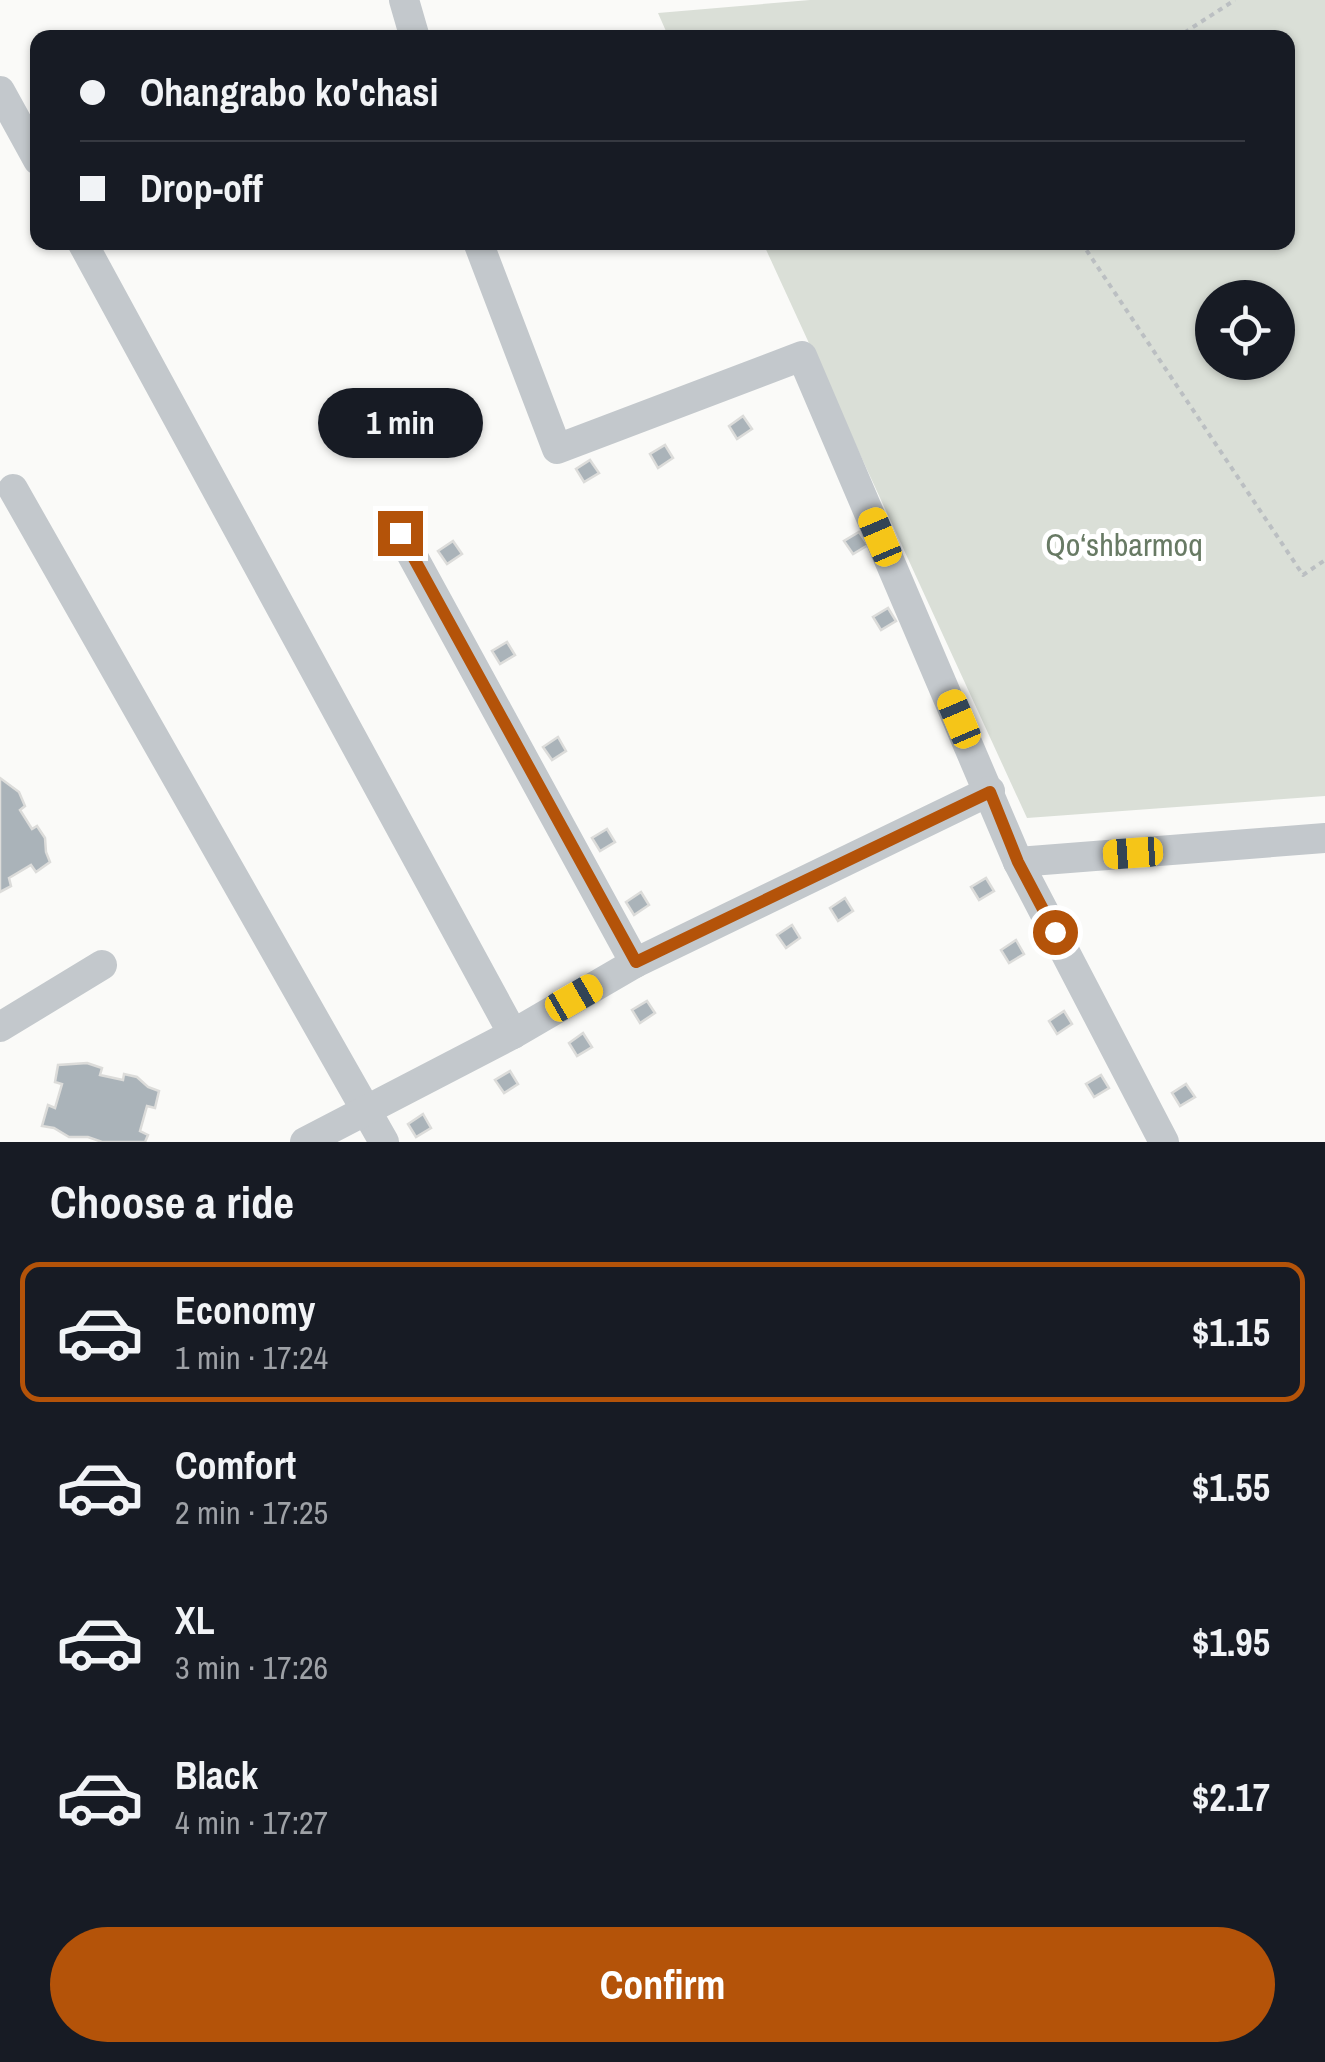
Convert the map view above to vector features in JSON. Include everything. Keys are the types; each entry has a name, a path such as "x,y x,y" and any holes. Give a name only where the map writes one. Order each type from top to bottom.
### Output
{"street":[{"path":"404,0 413,30"},
{"path":"0,92 30,146"},
{"path":"86,250 513,1034"},
{"path":"481,250 557,449 802,356 1018,862 1164,1142"},
{"path":"13,489 384,1142"},
{"path":"400,533 636,962"},
{"path":"305,1142 513,1034 636,962 990,792"},
{"path":"1018,862 1325,838"},
{"path":"0,1027 102,964"}],"path":[{"path":"1188,30 1235,0"},
{"path":"1085,250 1303,575 1325,560"}],"green space":[{"name":"Qo‘shbarmoq","path":"810,0 1325,0 1325,796 1027,818 766,250 1295,250 1295,30 665,30 658,13"}],"building":[{"path":"743,416 752,429 737,439 729,426"},
{"path":"665,445 673,458 658,468 650,454"},
{"path":"590,460 599,473 584,482 576,469"},
{"path":"859,532 868,545 853,554 844,541"},
{"path":"453,541 462,554 447,564 438,551"},
{"path":"888,608 896,621 881,630 873,617"},
{"path":"507,642 515,655 500,664 492,651"},
{"path":"558,737 566,751 552,760 543,747"},
{"path":"0,778 19,792 25,806 20,810 32,829 37,826 45,838 50,862 36,872 31,865 9,878 11,886 0,892"},
{"path":"607,829 615,842 600,851 592,838"},
{"path":"986,878 994,891 979,900 971,887"},
{"path":"641,892 649,905 634,915 626,902"},
{"path":"845,898 853,911 838,921 830,908"},
{"path":"792,925 800,938 786,948 777,935"},
{"path":"1016,940 1024,954 1009,963 1001,950"},
{"path":"647,1001 655,1013 640,1023 632,1010"},
{"path":"1064,1011 1072,1024 1057,1034 1049,1021"},
{"path":"583,1033 592,1047 577,1056 569,1043"},
{"path":"87,1063 102,1068 100,1075 123,1080 124,1074 137,1077 159,1091 155,1108 147,1106 140,1131 148,1135 145,1142 69,1137 42,1126 48,1105 55,1108 62,1084 55,1082 58,1065"},
{"path":"510,1071 518,1084 504,1093 495,1080"},
{"path":"1101,1075 1109,1088 1094,1097 1086,1084"},
{"path":"1186,1084 1195,1097 1180,1106 1172,1093"},
{"path":"423,1114 431,1128 416,1137 408,1124"}],"route":[{"path":"400,533 636,962 990,792 1018,862 1055,932"}]}
